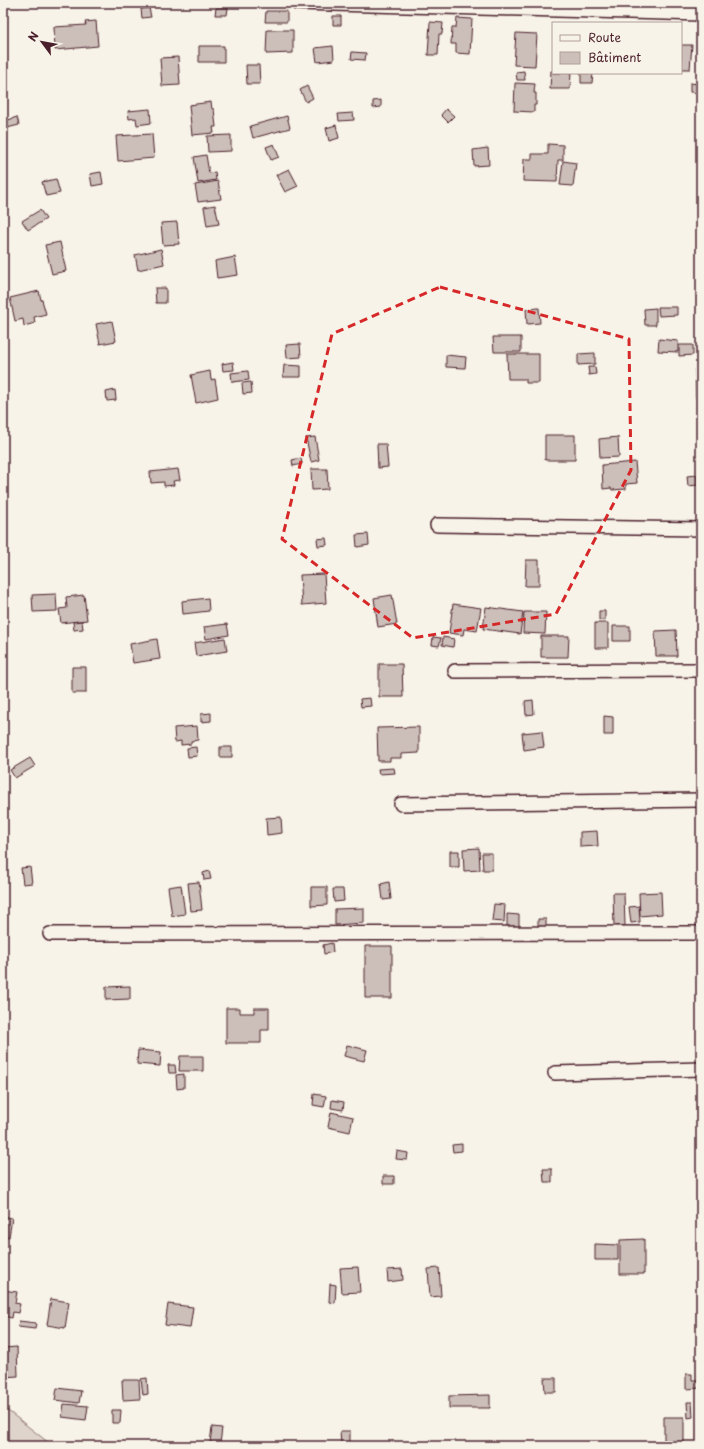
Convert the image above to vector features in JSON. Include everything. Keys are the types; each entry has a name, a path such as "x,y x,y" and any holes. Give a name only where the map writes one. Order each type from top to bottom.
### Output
{"street":[{"path":"298,3 701,14"},
{"path":"437,525 701,529"},
{"path":"455,671 701,670"},
{"path":"401,804 701,800"},
{"path":"50,934 701,933"},
{"path":"555,1073 701,1069"}],"highlighted area":[{"path":"440,287 629,339 631,470 556,614 413,638 282,539 332,334"}],"shaded area":[{"path":"3,1407 53,1446 3,1446"}],"building":[{"path":"149,8 151,17 142,18 141,9"},
{"path":"216,8 228,8 227,15 215,15"},
{"path":"266,11 287,11 287,22 265,22"},
{"path":"333,16 341,16 341,25 333,25"},
{"path":"457,18 472,19 470,54 456,53 456,44 451,44 452,27 456,27"},
{"path":"96,21 98,46 55,50 54,27 86,25 85,22"},
{"path":"430,22 443,23 442,34 439,34 438,55 428,55"},
{"path":"267,30 293,30 293,53 266,54"},
{"path":"516,33 537,34 535,66 514,65"},
{"path":"682,45 692,45 690,69 682,69"},
{"path":"199,46 224,46 224,62 199,62"},
{"path":"333,46 334,60 317,62 315,48"},
{"path":"352,52 366,53 365,60 351,59"},
{"path":"178,57 180,85 162,86 160,58"},
{"path":"246,65 259,65 260,84 247,84"},
{"path":"524,71 525,80 517,80 516,72"},
{"path":"551,71 552,74 571,74 570,89 550,89"},
{"path":"581,74 593,74 592,83 581,83"},
{"path":"515,83 535,84 534,93 536,93 536,105 534,105 534,112 514,111"},
{"path":"690,83 699,84 698,93 690,92"},
{"path":"307,86 313,98 306,102 300,90"},
{"path":"381,100 381,107 373,108 373,101"},
{"path":"211,102 212,109 214,109 216,127 213,127 214,133 192,135 189,105"},
{"path":"150,109 151,123 137,125 136,118 129,119 128,111"},
{"path":"446,109 454,116 448,122 441,115"},
{"path":"353,113 354,120 339,121 338,114"},
{"path":"287,116 290,128 253,138 250,126"},
{"path":"17,117 19,125 7,128 5,121"},
{"path":"336,125 339,138 329,141 326,128"},
{"path":"152,134 154,158 118,161 116,136"},
{"path":"231,135 231,151 208,152 207,136"},
{"path":"274,144 279,157 271,160 266,147"},
{"path":"548,144 563,145 563,160 558,160 557,182 523,181 524,159 532,159 532,154 548,154"},
{"path":"488,148 489,165 474,166 473,150"},
{"path":"206,155 209,173 215,172 216,180 198,183 194,157"},
{"path":"563,161 576,163 573,186 560,185"},
{"path":"289,169 298,186 285,192 276,175"},
{"path":"101,172 103,184 92,186 90,174"},
{"path":"56,179 60,193 46,196 42,182"},
{"path":"218,181 221,199 198,202 195,185"},
{"path":"215,205 219,224 207,226 204,207"},
{"path":"40,210 46,219 28,230 22,221"},
{"path":"177,222 179,244 163,245 161,223"},
{"path":"60,242 66,271 52,274 45,245"},
{"path":"161,249 164,264 138,270 135,255"},
{"path":"235,257 238,275 217,278 215,261"},
{"path":"155,288 166,288 166,303 156,303"},
{"path":"39,291 46,314 34,317 35,323 24,326 23,319 15,321 10,298"},
{"path":"658,307 677,307 677,315 659,316"},
{"path":"539,308 540,323 527,324 526,309"},
{"path":"656,308 656,325 645,325 644,309"},
{"path":"112,321 116,341 100,344 96,324"},
{"path":"493,337 521,337 521,352 494,352"},
{"path":"659,339 678,341 678,352 658,351"},
{"path":"300,344 301,357 287,358 286,345"},
{"path":"679,345 693,345 693,355 679,356"},
{"path":"595,353 595,364 578,365 578,354"},
{"path":"507,354 539,354 539,383 526,383 526,379 508,379"},
{"path":"446,355 466,357 465,368 446,367"},
{"path":"233,362 234,370 223,371 222,364"},
{"path":"284,365 301,366 301,377 283,377"},
{"path":"588,367 595,367 596,374 589,375"},
{"path":"695,369 701,369 701,398 696,398"},
{"path":"210,371 211,380 215,379 218,398 196,403 191,375"},
{"path":"248,371 249,380 232,382 231,373"},
{"path":"251,382 252,393 243,394 242,383"},
{"path":"115,390 116,400 107,401 106,392"},
{"path":"545,435 575,435 575,460 545,460"},
{"path":"315,437 319,460 311,462 306,438"},
{"path":"618,437 619,457 600,458 599,439"},
{"path":"377,444 386,444 388,467 378,468"},
{"path":"301,458 302,464 293,466 292,460"},
{"path":"635,462 637,483 626,484 626,489 603,489 602,465"},
{"path":"178,469 180,480 173,481 174,485 164,486 164,482 151,483 150,472"},
{"path":"311,469 327,469 328,489 312,490"},
{"path":"697,475 698,485 688,486 687,476"},
{"path":"368,534 369,545 357,547 356,535"},
{"path":"326,538 327,545 318,546 317,539"},
{"path":"526,560 539,560 539,586 525,586"},
{"path":"324,574 326,603 302,605 300,575"},
{"path":"56,594 57,611 33,612 32,595"},
{"path":"84,595 87,620 61,623 59,609 67,608 66,597"},
{"path":"392,595 397,624 378,627 374,598"},
{"path":"208,598 209,611 183,614 182,601"},
{"path":"453,604 481,608 477,631 464,629 463,635 449,633"},
{"path":"486,607 523,612 520,634 483,629"},
{"path":"599,611 605,611 605,620 599,620"},
{"path":"524,612 546,612 545,634 523,633"},
{"path":"82,621 83,629 74,630 73,622"},
{"path":"595,623 608,623 608,648 595,648"},
{"path":"227,624 229,635 206,639 204,627"},
{"path":"613,626 630,626 630,641 613,641"},
{"path":"676,630 677,656 656,656 655,631"},
{"path":"541,636 569,636 568,657 541,657"},
{"path":"433,637 441,638 439,646 432,645"},
{"path":"443,637 454,639 453,647 442,645"},
{"path":"225,638 227,651 196,656 194,643"},
{"path":"157,639 160,659 133,663 130,644"},
{"path":"379,664 402,664 403,697 379,697"},
{"path":"72,667 86,667 86,693 72,693"},
{"path":"370,698 371,706 361,707 360,699"},
{"path":"533,700 534,714 526,715 525,701"},
{"path":"211,713 211,721 201,722 201,714"},
{"path":"604,716 613,717 613,735 604,735"},
{"path":"197,726 198,740 191,741 191,744 181,745 181,741 175,742 174,728"},
{"path":"419,727 419,753 401,754 401,758 390,758 390,761 378,761 377,728"},
{"path":"542,731 544,747 524,750 522,733"},
{"path":"196,747 197,756 188,757 187,748"},
{"path":"220,747 232,747 232,757 220,757"},
{"path":"30,758 35,766 15,778 10,770"},
{"path":"394,768 395,773 379,774 378,769"},
{"path":"281,817 282,833 267,835 266,818"},
{"path":"597,831 598,846 580,847 580,832"},
{"path":"479,848 480,870 464,871 463,849"},
{"path":"450,851 459,851 459,867 450,867"},
{"path":"482,853 492,853 492,870 483,870"},
{"path":"30,867 32,883 23,884 21,868"},
{"path":"209,871 211,879 204,880 203,873"},
{"path":"199,882 202,910 191,911 188,883"},
{"path":"389,882 391,899 383,900 381,884"},
{"path":"181,885 185,914 172,916 168,887"},
{"path":"311,887 327,887 327,905 311,906"},
{"path":"333,889 343,889 344,901 334,902"},
{"path":"661,892 662,914 640,916 639,893"},
{"path":"613,893 624,893 625,926 614,926"},
{"path":"494,904 505,905 504,922 492,921"},
{"path":"639,906 640,922 631,923 629,907"},
{"path":"364,908 364,923 335,925 335,909"},
{"path":"507,914 519,915 519,929 507,929"},
{"path":"538,919 546,919 546,927 538,927"},
{"path":"332,943 333,952 324,954 323,945"},
{"path":"365,946 392,946 392,998 365,998"},
{"path":"130,986 130,999 106,1000 106,987"},
{"path":"226,1008 240,1008 240,1013 254,1013 254,1008 269,1008 269,1030 261,1030 261,1043 226,1043"},
{"path":"347,1045 367,1050 364,1061 344,1056"},
{"path":"138,1050 161,1052 160,1066 137,1064"},
{"path":"180,1056 203,1056 203,1071 179,1071"},
{"path":"168,1065 175,1065 176,1073 169,1073"},
{"path":"184,1074 184,1088 177,1089 176,1075"},
{"path":"314,1094 326,1096 324,1107 313,1105"},
{"path":"332,1100 344,1102 343,1110 331,1108"},
{"path":"331,1112 353,1117 350,1132 328,1127"},
{"path":"462,1144 462,1151 453,1152 452,1145"},
{"path":"397,1151 408,1153 407,1160 396,1159"},
{"path":"543,1169 552,1169 552,1182 544,1182"},
{"path":"383,1176 394,1176 394,1184 383,1184"},
{"path":"3,1216 12,1218 9,1237 3,1236"},
{"path":"644,1239 644,1274 620,1274 620,1240"},
{"path":"595,1244 618,1245 618,1260 595,1260"},
{"path":"358,1267 360,1292 342,1293 340,1268"},
{"path":"439,1268 441,1296 430,1297 428,1269"},
{"path":"402,1269 403,1280 388,1282 387,1270"},
{"path":"330,1284 336,1285 335,1303 329,1302"},
{"path":"3,1290 17,1292 15,1303 20,1304 18,1313 13,1312 12,1318 3,1316"},
{"path":"51,1299 69,1302 65,1328 47,1325"},
{"path":"168,1304 193,1307 190,1328 165,1325"},
{"path":"19,1321 36,1323 35,1329 18,1327"},
{"path":"17,1347 18,1376 3,1377 3,1348"},
{"path":"686,1374 692,1374 692,1380 701,1380 701,1388 686,1389"},
{"path":"147,1378 148,1394 143,1395 141,1379"},
{"path":"544,1378 556,1378 556,1392 545,1392"},
{"path":"122,1380 139,1380 140,1399 123,1400"},
{"path":"57,1388 81,1391 79,1403 55,1400"},
{"path":"490,1395 490,1408 449,1408 449,1396"},
{"path":"687,1402 692,1402 693,1417 688,1418"},
{"path":"64,1404 88,1406 86,1420 62,1417"},
{"path":"112,1410 121,1410 120,1423 112,1423"},
{"path":"664,1417 684,1417 684,1443 664,1443"},
{"path":"212,1427 222,1428 220,1444 210,1443"},
{"path":"340,1431 350,1431 350,1446 341,1446"}]}
